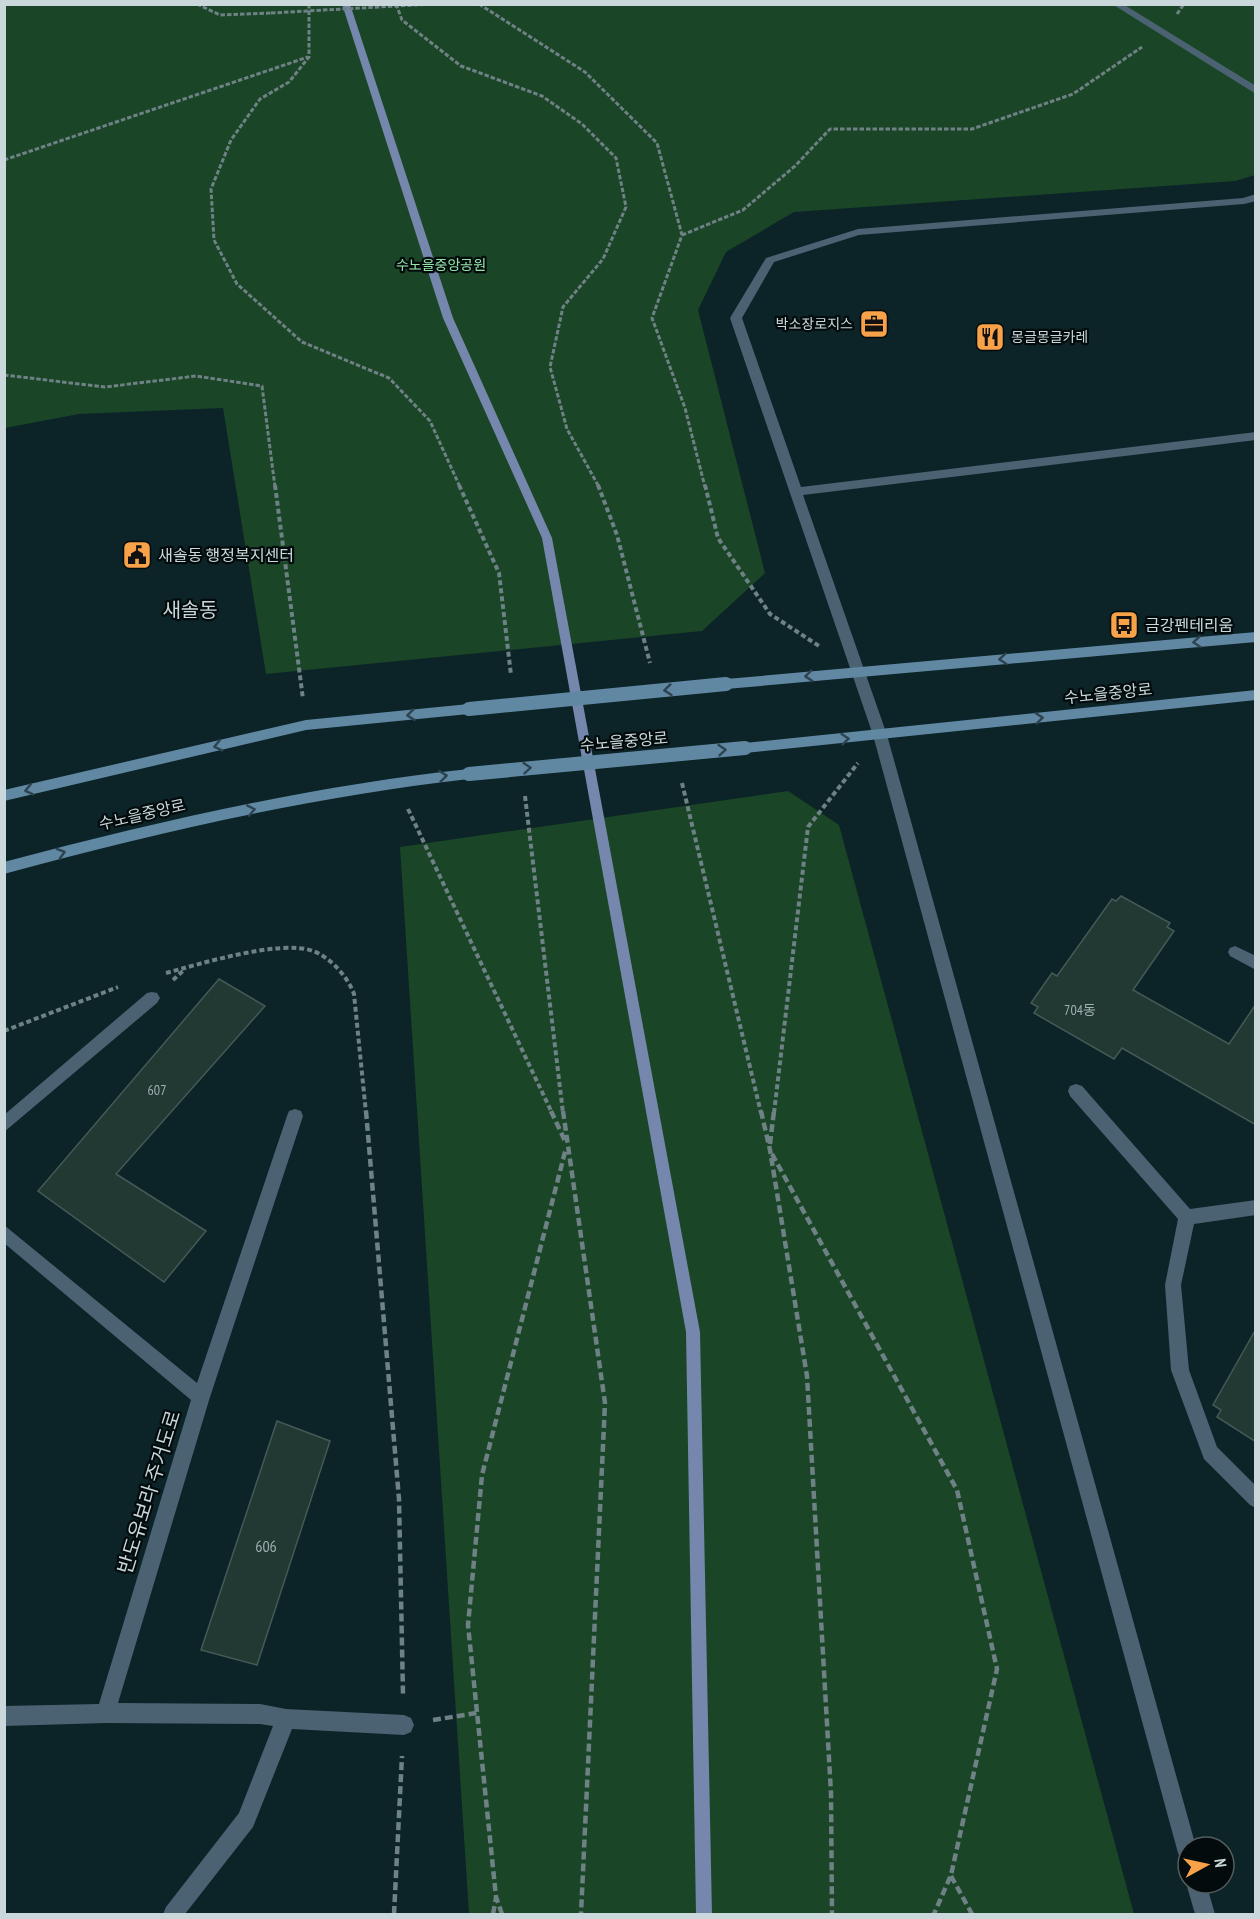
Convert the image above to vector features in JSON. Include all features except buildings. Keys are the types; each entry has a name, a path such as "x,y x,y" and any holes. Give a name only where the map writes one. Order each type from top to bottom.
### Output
{"main road":[{"path":"4,796 306,725 858,671 1256,637"},
{"name":"수노을중앙로","path":"4,868 127,834 395,781 880,735 1256,695"}],"street":[{"path":"1116,4 1256,91"},
{"path":"1183,1835 880,735 736,318 770,260 858,232 1244,201 1256,197"},
{"path":"796,492 1256,436"},
{"path":"1235,952 1256,964"},
{"path":"4,1125 152,998"},
{"path":"1076,1091 1187,1217"},
{"path":"201,1397 294,1116"},
{"path":"1187,1217 1256,1207"},
{"path":"1187,1217 1173,1285 1180,1370 1210,1453 1256,1499"},
{"name":"반도유보라 주거도로","path":"4,1232 201,1397 106,1713"},
{"path":"4,1716 106,1713 260,1714 286,1719 404,1725"},
{"path":"173,1914 246,1820 286,1719"},
{"path":"1199,1895 1205,1914"}],"path":[{"path":"197,4 220,15 433,4"},
{"path":"309,4 309,57 289,82 260,99 231,140 211,189 214,240 237,284 302,342 389,378 430,421 499,573 511,678"},
{"path":"396,4 402,20 461,66 542,96 582,124 616,158 626,207 603,259 562,307 550,367 567,429 599,487 617,535 653,673"},
{"path":"479,4 585,72 657,143 682,235 652,318 685,408 718,538 770,614 858,671"},
{"path":"682,235 743,210 795,166 830,129 972,129 1073,94 1162,33 1184,4"},
{"path":"4,160 309,57"},
{"path":"4,375 105,387 196,376 262,386 306,725"},
{"path":"880,735 808,827 770,1149 957,1490 998,1669 951,1875 934,1914"},
{"path":"680,776 770,1149 807,1376 831,1793 832,1914"},
{"path":"395,781 567,1146 482,1475 468,1625 496,1898 501,1914"},
{"path":"525,795 567,1146 604,1403 582,1914"},
{"path":"164,974 206,962 271,950 311,950 340,970 353,989 362,1067 399,1499 404,1725 394,1914"},
{"path":"4,1031 119,986"},
{"path":"404,1725 477,1713"},
{"path":"951,1875 972,1914"},
{"path":"493,1914 496,1898"}],"green space":[{"name":"수노을중앙공원","path":"5,5 1255,5 1255,175 1235,181 794,212 726,252 698,310 765,573 702,631 266,674 223,408 79,414 5,428"},
{"path":"788,791 839,825 1134,1914 469,1914 400,847"}],"waterway":[{"path":"346,4 448,318 547,538 693,1332 704,1914"}],"place":[{"name":"박소장로지스","path":"874,324"},
{"name":"몽글몽글카레","path":"990,337"},
{"name":"새솔동 행정복지센터","path":"137,555"},
{"name":"금강펜테리움","path":"1124,625"}],"district":[{"name":"새솔동","path":"190,610"}]}
